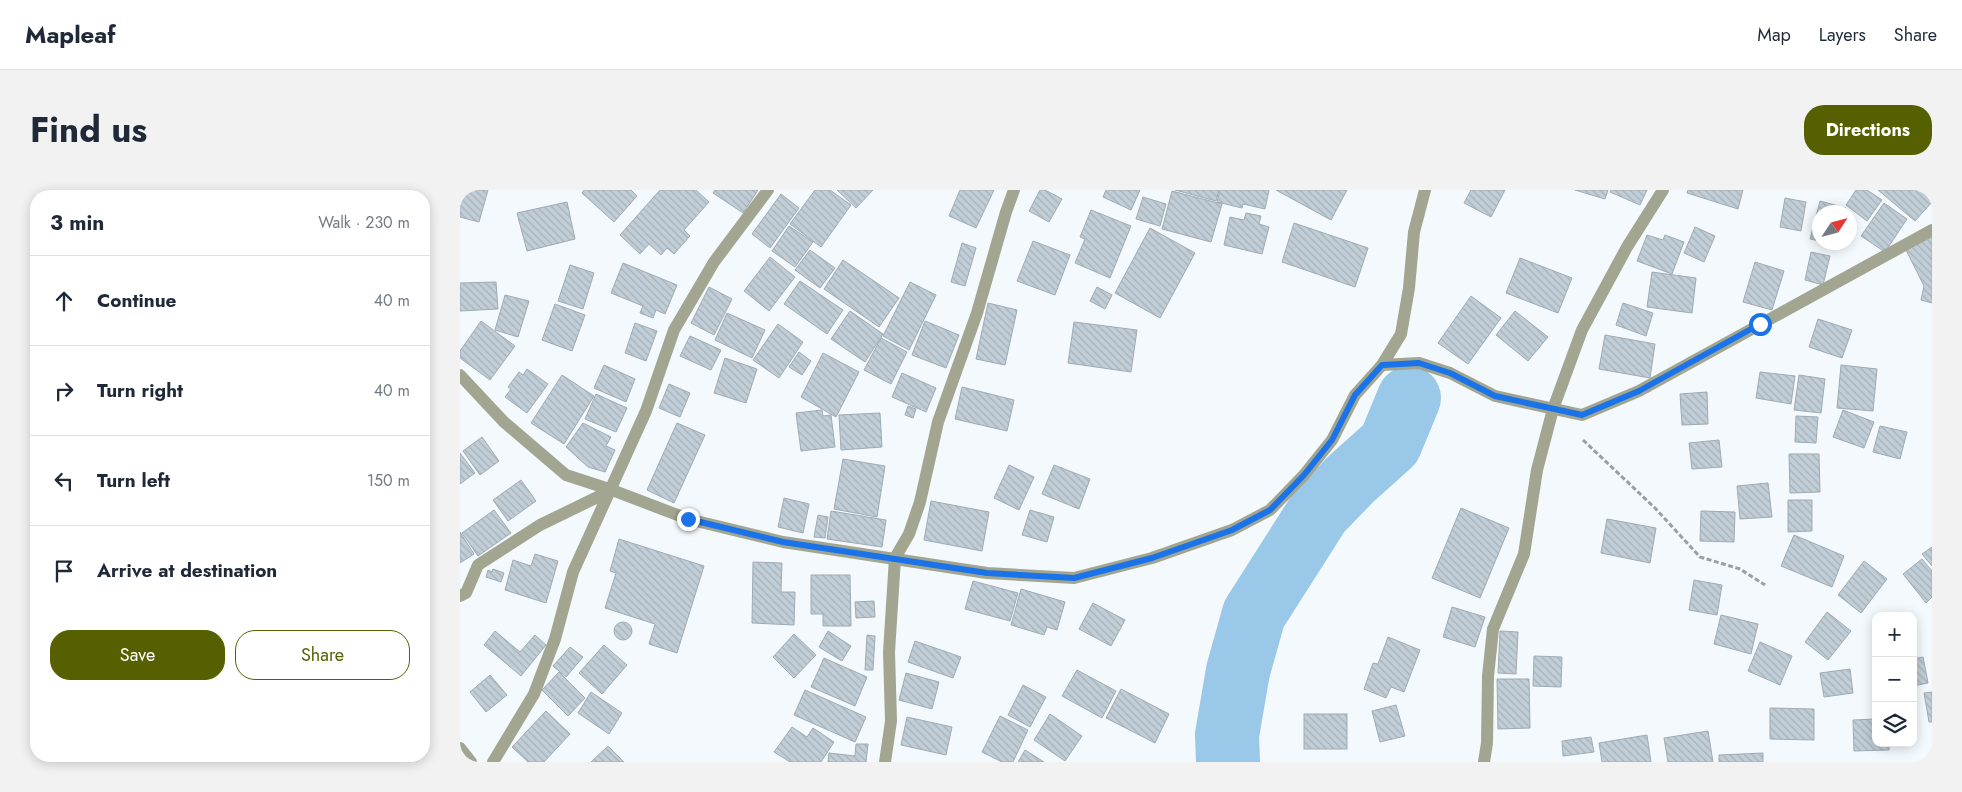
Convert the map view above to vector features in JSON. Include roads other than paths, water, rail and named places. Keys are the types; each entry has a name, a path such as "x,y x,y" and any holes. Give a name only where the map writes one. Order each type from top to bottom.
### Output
{"street":[{"path":"493,762 534,694 555,639 573,572 646,412 674,330 714,262 768,190"},
{"path":"885,762 891,721 889,652 895,558 909,534 920,502 938,422 978,313 1014,190"},
{"path":"460,375 504,422 566,475 688,519 783,542 987,573 1074,578 1152,558 1232,530 1270,510 1304,475 1332,440 1355,395 1382,365 1401,334 1409,288 1414,232 1426,190"},
{"path":"1484,762 1487,743 1488,676 1493,629 1524,554 1537,470 1553,409 1582,330 1627,247 1663,190"},
{"path":"1382,365 1419,363 1450,373 1495,396 1582,415 1639,391 1932,230"},
{"path":"460,596 466,593 478,565 540,526 612,490"},
{"path":"460,748 471,762"}],"waterway":[{"path":"1228,762 1227,735 1238,671 1254,614 1319,512 1351,479 1390,444 1409,398"}]}
